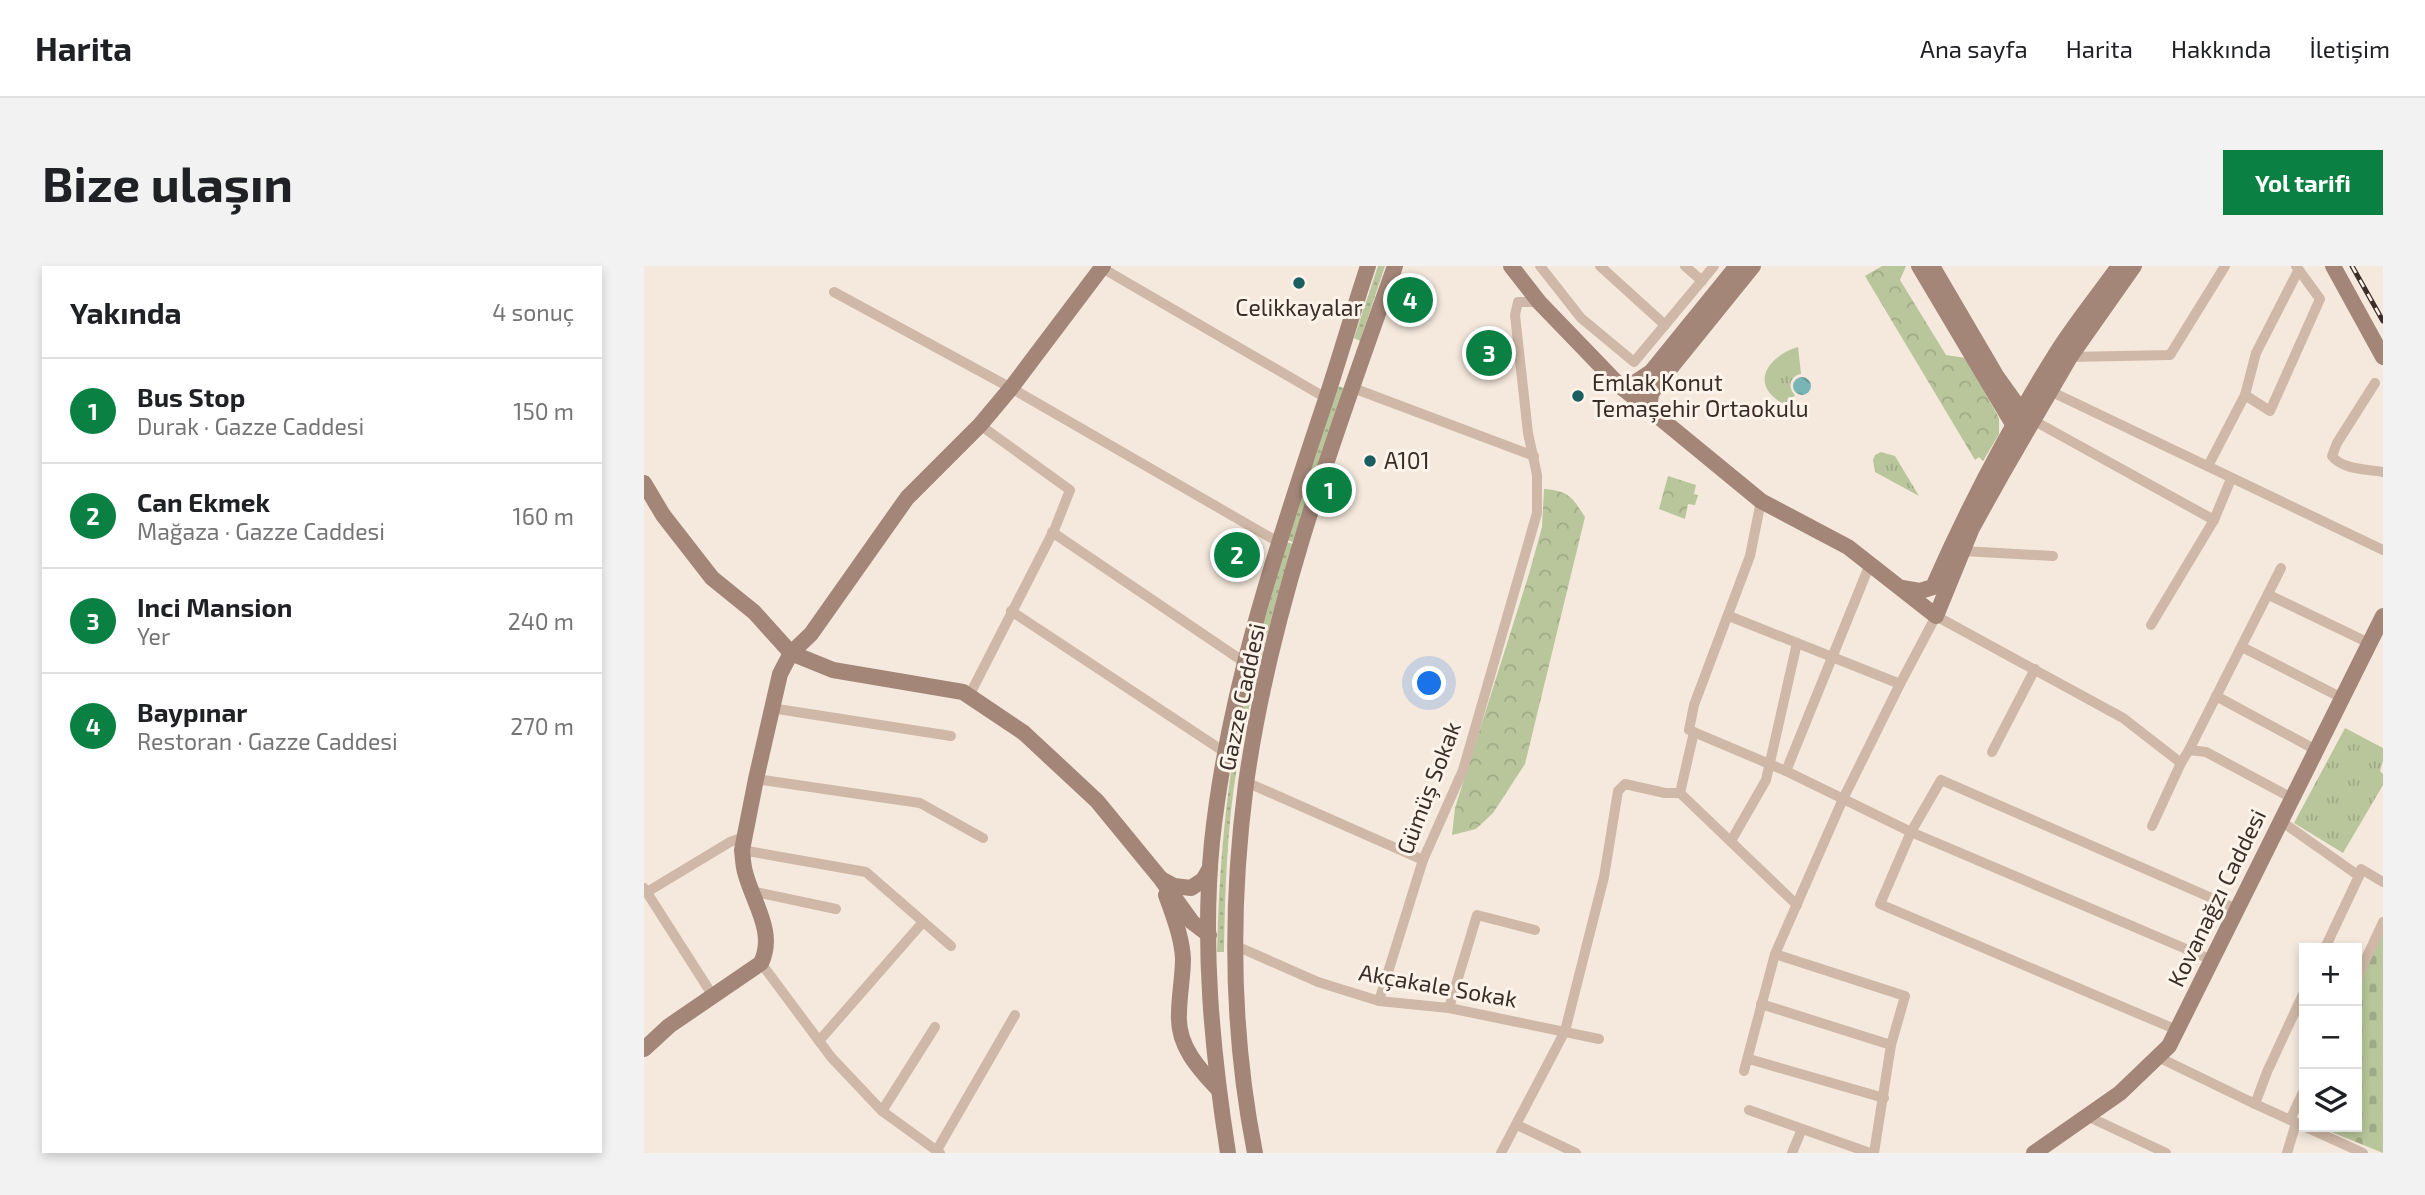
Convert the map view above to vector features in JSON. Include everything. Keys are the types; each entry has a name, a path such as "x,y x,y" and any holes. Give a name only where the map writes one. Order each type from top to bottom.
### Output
{"main road":[{"name":"Gazze Caddesi","path":"1228,1153 1218,1089 1211,1012 1209,935 1211,867 1226,753 1244,662 1278,542 1368,266"},
{"path":"1511,266 1539,302 1621,387 1761,501 1848,547 1936,616"},
{"path":"1621,387 1636,382 1651,372 1737,266"},
{"path":"1648,409 1651,394 1660,381 1753,266"},
{"path":"1919,266 2014,426"},
{"path":"1932,266 1997,377 2028,417"},
{"path":"1939,590 1964,551 1972,528 2060,348 2119,266"},
{"path":"1936,616 1939,590 1960,525 2014,426 2028,417 2050,391 2070,357 2134,266"},
{"path":"2333,266 2383,357"},
{"path":"644,1049 668,1026 761,963 766,953 768,939 744,870 743,844 771,709 780,674 791,653 811,634 907,498 980,425 1103,267"},
{"name":"Gazze Caddesi","path":"1255,1153 1246,1110 1239,1042 1234,945 1238,856 1247,782 1268,671 1298,554 1395,267"},
{"path":"644,483 663,515 712,578 754,612 791,653 833,670 963,692 1024,733 1097,801 1161,879 1192,922 1209,935"},
{"path":"1900,588 1939,590"},
{"name":"Kovanağzı Caddesi","path":"2035,1153 2120,1093 2169,1046 2369,643 2382,624"},
{"path":"1161,879 1174,886 1191,888 1203,880 1211,867"},
{"path":"1161,879 1179,935 1183,958 1178,1018 1184,1043 1194,1062 1218,1089"}],"street":[{"path":"1600,266 1665,325"},
{"path":"1685,266 1702,281"},
{"path":"1542,267 1581,318 1634,362 1714,266"},
{"path":"2070,357 2170,355 2225,266"},
{"path":"1103,267 1326,398"},
{"path":"2208,466 2245,395 2256,353 2297,268 2320,299 2270,411 2245,395"},
{"path":"834,292 1011,388 1278,542"},
{"name":"Gümüş Sokak","path":"1379,1001 1423,860 1464,770 1537,513 1534,456 1528,433 1515,315 1518,302 1539,302"},
{"path":"2375,383 2337,443 2332,456 2337,463 2346,466 2383,472"},
{"path":"1353,388 1534,456"},
{"path":"2050,391 2383,550"},
{"path":"2028,417 2214,520"},
{"path":"969,696 1052,532 1070,490 980,425"},
{"path":"2151,625 2214,520 2231,479"},
{"path":"1761,501 1750,556 1694,705 1689,730 1786,771 1911,832 2212,960"},
{"path":"1052,532 1244,662"},
{"path":"1964,551 2053,555"},
{"path":"1786,771 1870,564"},
{"path":"2152,826 2181,763 2281,568"},
{"path":"2269,595 2369,643"},
{"path":"1011,611 1226,753"},
{"path":"1729,616 1900,684"},
{"path":"1744,1071 1775,954 1843,799 1936,616 2123,718 2181,763"},
{"path":"1731,841 1766,780 1771,765 1797,643"},
{"path":"2242,648 2342,698"},
{"path":"1992,752 2035,669"},
{"path":"2216,696 2316,750"},
{"path":"771,709 951,736"},
{"path":"1681,793 1695,732"},
{"path":"2189,750 2206,752 2292,798"},
{"path":"756,779 920,803 983,838"},
{"path":"2178,1030 1880,904 1911,832 1941,780 2237,909"},
{"path":"1247,782 1423,860"},
{"path":"1502,1153 1565,1031 1604,877 1618,792 1625,784 1665,793 1681,793 1797,905"},
{"path":"2281,821 2359,876"},
{"path":"713,996 645,890 730,842 866,872 951,946"},
{"path":"2327,943 2361,869 2383,882"},
{"path":"751,891 836,909"},
{"path":"1449,1009 1477,915 1535,930"},
{"path":"819,1041 923,922"},
{"path":"2362,967 2383,922"},
{"name":"Akçakale Sokak","path":"1234,945 1318,982 1379,1001 1449,1009 1599,1039"},
{"path":"1749,1110 1872,1153 1884,1098 1891,1045 1905,996 1775,954"},
{"path":"761,963 831,1057 881,1111 939,1152 1015,1015"},
{"path":"2255,1104 2299,1003"},
{"path":"1761,1004 1891,1045"},
{"path":"881,1111 935,1027"},
{"path":"2158,1057 2362,1153"},
{"path":"1749,1059 1884,1098"},
{"path":"2287,1153 2299,1105"},
{"path":"2087,1116 2166,1153"},
{"path":"1517,1125 1576,1153"},
{"path":"1792,1153 1802,1129"}],"green space":[{"path":"1378,266 1385,266 1360,341 1354,338"},
{"path":"1882,266 1906,266 1900,280 1946,355 1966,358 1999,418 1999,434 1983,461 1979,457 1975,460 1865,276"},
{"path":"1798,347 1801,374 1792,379 1790,385 1795,395 1786,407 1769,392 1765,377 1777,358"},
{"path":"1337,386 1344,388 1293,542 1287,540"},
{"path":"1881,452 1895,456 1919,496 1875,472 1873,460 1875,455"},
{"path":"1668,476 1696,485 1694,494 1698,495 1695,505 1688,504 1685,519 1659,509"},
{"path":"1544,489 1565,493 1577,504 1585,517 1525,764 1493,813 1476,829 1452,835 1455,808 1542,527"},
{"path":"1287,542 1293,544 1262,654 1237,766 1227,859 1224,952 1217,952 1224,827 1237,733 1253,662"},
{"path":"2345,728 2383,748 2380,771 2383,774 2383,785 2343,853 2294,823"},
{"path":"2383,932 2383,1153 2331,1132 2362,1132 2362,979"}],"water":[{"path":"1802,377 1808,380 1811,386 1808,392 1802,395 1796,392 1793,386 1796,380"}],"railway":[{"path":"2352,266 2383,321"}],"place":[{"name":"Celikkayalar","path":"1299,283"},
{"name":"Baypınar","path":"1410,300"},
{"name":"Inci Mansion","path":"1489,353"},
{"name":"Emlak Konut Temaşehir Ortaokulu","path":"1578,396"},
{"name":"A101","path":"1370,461"},
{"name":"Bus Stop","path":"1329,490"},
{"name":"Can Ekmek","path":"1237,555"}]}
